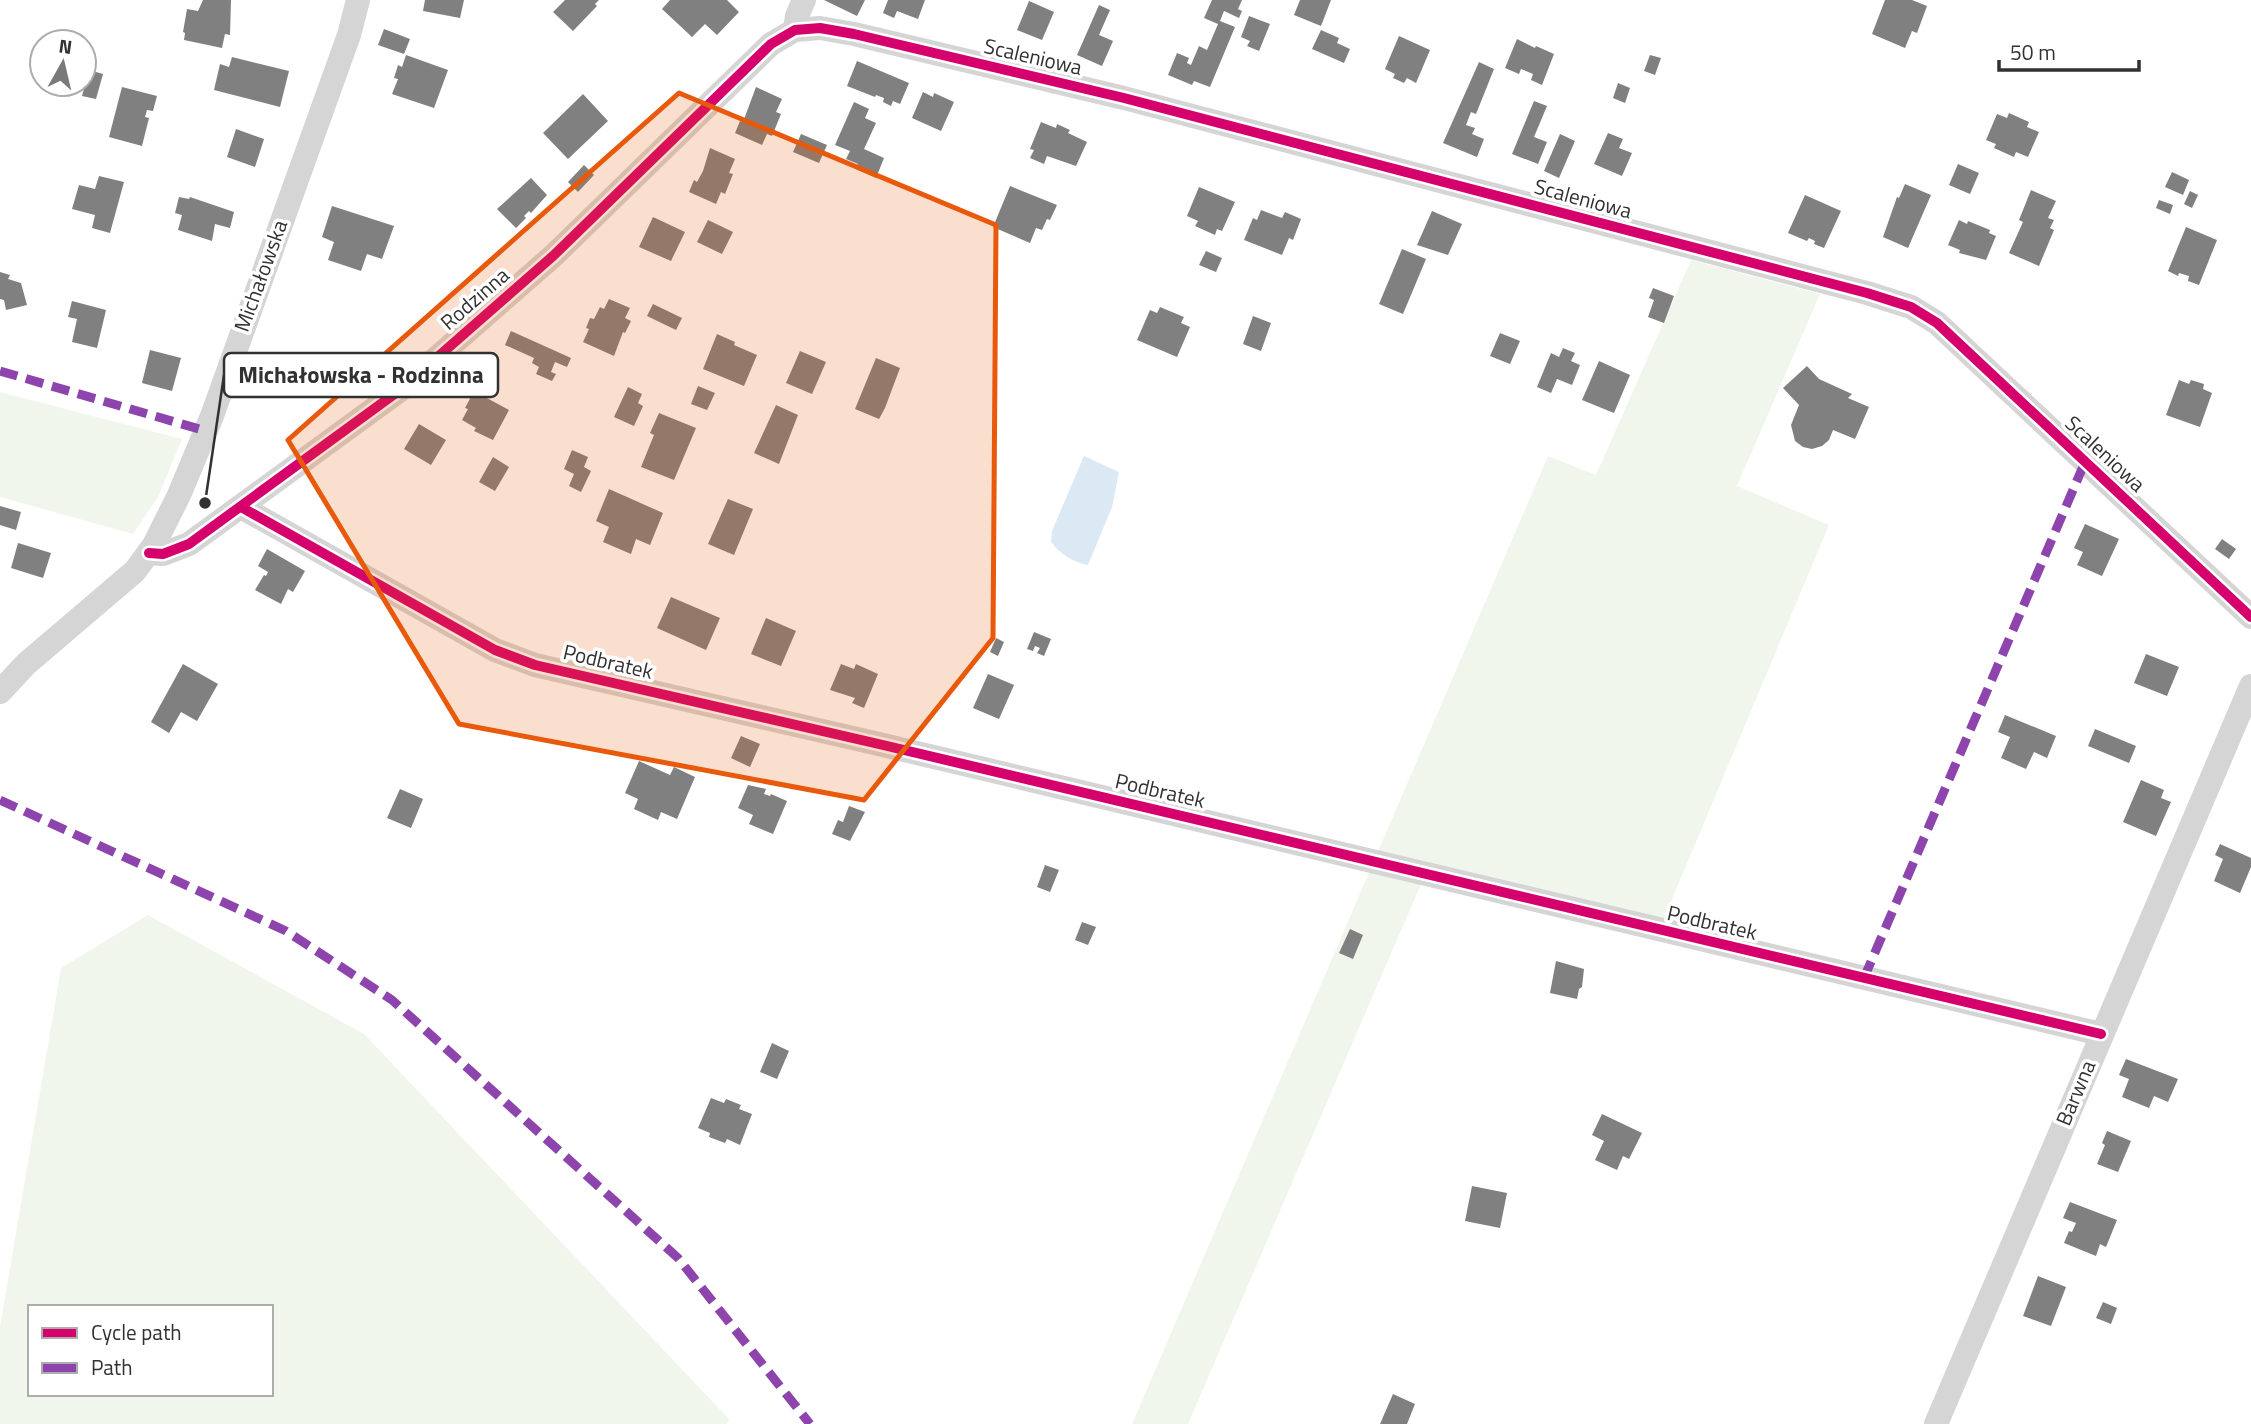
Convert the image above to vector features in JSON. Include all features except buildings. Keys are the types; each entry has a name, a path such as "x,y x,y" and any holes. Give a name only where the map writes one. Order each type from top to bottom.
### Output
{"street":[{"name":"Michałowska","path":"0,692 26,664 135,572 149,553 179,495 212,416 349,35 358,0"},
{"path":"795,30 797,16 804,0"},
{"name":"Scaleniowa","path":"795,30 820,28 854,34 1124,98 1867,293 1911,307 1937,323 2251,617"},
{"name":"Rodzinna","path":"149,553 163,554 188,544 400,390 553,256 771,44 795,30"},
{"name":"Podbratek","path":"242,507 495,650 535,665 2101,1034"},
{"name":"Barwna","path":"1936,1424 2251,685"}],"highlighted area":[{"path":"679,93 996,225 993,638 864,800 459,724 288,440"}],"shaded area":[{"path":"1691,260 1820,294 1737,486 1829,525 1662,923 1428,868 1188,1424 1132,1424 1548,456 1596,475"},
{"path":"0,392 182,439 158,497 133,534 0,497"},
{"path":"1084,456 1119,472 1112,507 1088,565 1067,557 1051,542 1052,531"},
{"path":"148,915 364,1034 729,1419 727,1424 0,1424 0,1327 61,968"}],"marked path":[{"path":"0,371 206,431"},
{"path":"1864,978 2085,462"},
{"path":"0,800 286,931 392,1000 678,1258 810,1424"}],"cycle path":[{"path":"149,553 163,554 189,544 400,390 553,256 771,44 795,30 820,28 1124,98 1867,293 1911,307 1937,323 2251,617"},
{"path":"241,507 495,650 535,665 2101,1034"}],"place":[{"name":"Michałowska - Rodzinna","path":"205,503"}]}
